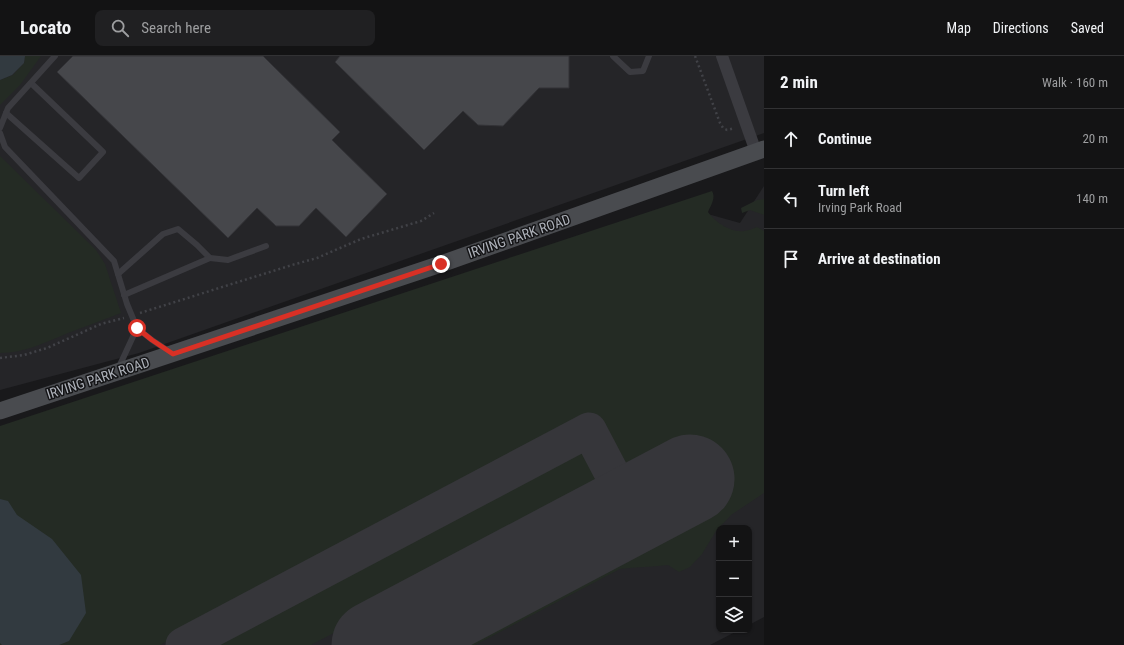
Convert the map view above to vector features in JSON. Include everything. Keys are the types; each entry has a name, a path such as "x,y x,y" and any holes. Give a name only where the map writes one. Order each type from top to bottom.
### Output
{"main road":[{"name":"IRVING PARK ROAD","path":"0,411 441,264 760,151"}],"street":[{"path":"722,56 746,125 760,151"}],"lane":[{"path":"0,128 8,108 56,56"},
{"path":"613,56 630,72 643,71 649,56"},
{"path":"6,113 79,178 103,152 31,83"},
{"path":"0,133 5,147 114,261 124,295 137,328 173,354"},
{"path":"118,274 163,234 178,229 198,245 210,258"},
{"path":"124,295 210,258 228,260 266,246"},
{"path":"117,372 137,328"}],"path":[{"path":"695,56 723,128 727,130 746,125"},
{"path":"0,358 24,355 47,348 101,324 317,258 361,239 421,221 434,213"}],"shaded area":[{"path":"0,56 764,56 764,133 139,353 0,390"},
{"path":"0,56 25,56 24,63 12,75 0,80"},
{"path":"25,56 41,56 20,85 0,105 0,80 13,75 24,63"},
{"path":"0,156 96,250 105,264 121,313 27,349 9,353 0,353"},
{"path":"764,186 764,617 752,623 752,525 716,525 716,633 733,633 710,645 0,645 0,446 697,211 740,223"},
{"path":"712,191 713,199 708,212 719,223 729,229 739,231 757,227 764,231 764,493 731,515 722,525 716,525 716,531 702,554 690,567 679,572 668,565 620,569 475,645 440,645 708,504 680,450 627,478 594,416 160,645 0,645 0,426"},
{"path":"764,199 764,215 750,210 742,213 741,208 757,200"},
{"path":"572,453 585,454 596,465 599,472 596,488 592,495 574,506 311,645 209,645"},
{"path":"0,499 8,501 17,515 52,539 81,575 86,613 69,641 59,645 2,645 0,643"}],"building":[{"path":"73,56 263,56 340,132 332,140 387,194 346,237 316,208 299,226 276,226 257,208 228,238 57,72"},
{"path":"340,56 569,56 569,88 539,88 503,126 478,125 463,111 424,150 335,62"}],"taxiway":[{"path":"183,645 589,430 631,510"}],"runway":[{"path":"376,645 690,479"}],"route":[{"path":"137,328 173,354 441,264"}]}
